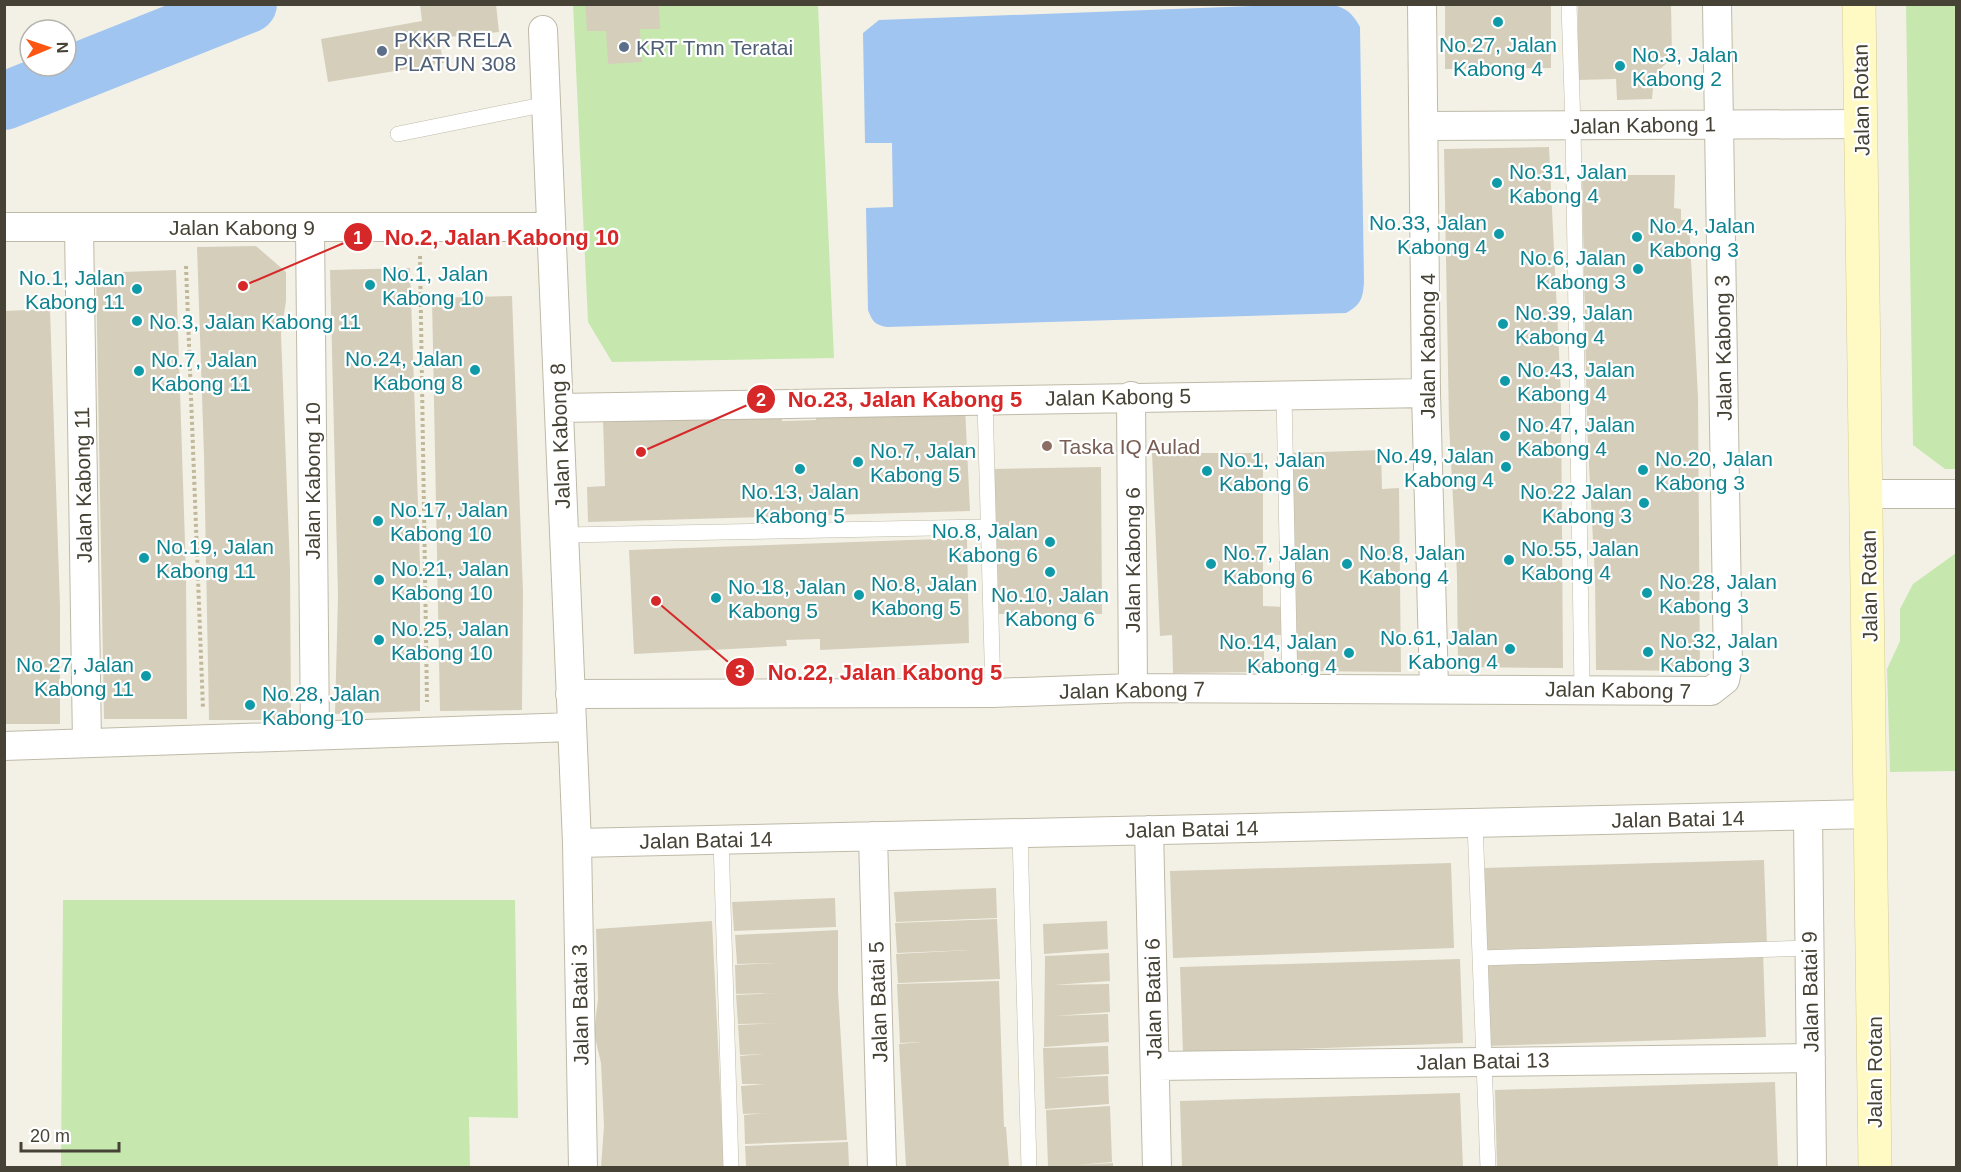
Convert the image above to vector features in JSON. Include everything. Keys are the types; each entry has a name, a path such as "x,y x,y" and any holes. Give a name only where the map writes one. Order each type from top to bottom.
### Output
{"street":[{"name":"Jalan Kabong 4","path":"1422,4 1426,393 1434,688"},
{"name":"Jalan Kabong 3","path":"1717,4 1728,666 1725,680"},
{"name":"Jalan Rotan","path":"1859,4 1868,494 1875,1167"},
{"name":"Jalan Kabong 8","path":"543,30 577,843"},
{"name":"Jalan Kabong 1","path":"1425,126 1861,124"},
{"name":"Jalan Kabong 9","path":"4,227 551,227"},
{"name":"Jalan Kabong 11","path":"79,227 87,743"},
{"name":"Jalan Kabong 10","path":"310,227 315,735"},
{"name":"Jalan Kabong 5","path":"559,408 985,401 1131,396 1426,393"},
{"name":"Jalan Kabong 6","path":"1131,396 1133,688"},
{"path":"1868,494 1956,494"},
{"name":"Jalan Kabong 7","path":"570,694 993,693 1133,688 1711,691 1725,680"},
{"path":"4,746 572,727"},
{"name":"Jalan Batai 14","path":"577,843 1872,814"},
{"name":"Jalan Batai 9","path":"1808,816 1812,1167"},
{"name":"Jalan Batai 6","path":"1149,830 1157,1167"},
{"name":"Jalan Batai 5","path":"873,836 882,1167"},
{"name":"Jalan Batai 3","path":"577,843 583,1167"},
{"name":"Jalan Batai 13","path":"1155,1066 1811,1058"}],"lane":[{"path":"1569,4 1582,690"},
{"path":"398,135 547,104"},
{"path":"1284,394 1290,688"},
{"path":"985,401 986,526 993,693"},
{"path":"564,535 986,526"},
{"path":"1475,823 1488,1167"},
{"path":"1020,833 1029,1167"},
{"path":"721,839 731,1167"},
{"path":"1480,958 1809,948"}],"path":[{"path":"420,249 428,732"},
{"path":"186,266 204,739"}],"green space":[{"path":"573,5 818,5 834,358 612,362 588,322"},
{"path":"1906,5 1956,5 1956,469 1945,469 1913,445"},
{"path":"1956,553 1956,771 1890,772 1887,669 1900,641 1900,609 1913,584"},
{"path":"63,900 515,900 518,1118 469,1117 470,1167 61,1167"}],"water":[{"path":"1332,5 1345,9 1360,27 1364,282 1360,300 1351,310 1346,313 887,327 873,320 868,310 866,208 893,207 892,143 865,143 863,33 879,20"}],"building":[{"name":"PKKR RELA PLATUN 308","path":"420,4 496,4 499,32 438,38 444,63 328,82 321,39 422,21"},
{"name":"KRT Tmn Teratai","path":"585,4 659,4 660,29 640,29 642,62 608,64 606,31 587,31"},
{"path":"1445,4 1551,5 1551,68 1445,69"},
{"name":"No.3, Jalan Kabong 2","path":"1578,4 1671,4 1672,58 1654,75 1652,99 1617,100 1616,79 1578,80"},
{"path":"1549,147 1561,394 1563,668 1458,667 1457,575 1449,424 1444,149"},
{"path":"1582,175 1675,175 1674,208 1681,209 1681,220 1689,220 1698,397 1700,671 1596,670 1595,578 1587,427"},
{"path":"256,246 286,272 286,301 281,333 290,568 291,720 209,720 197,247"},
{"path":"410,268 420,564 420,711 335,714 338,596 330,270"},
{"path":"176,270 186,573 187,719 104,719 96,273"},
{"path":"512,296 523,592 522,710 440,711 432,298"},
{"path":"50,309 60,606 60,724 4,724 4,311"},
{"path":"965,407 970,511 588,522 587,487 605,486 603,418 782,414 782,421 816,420 816,409"},
{"path":"1381,450 1382,489 1399,488 1401,672 1297,671 1290,453"},
{"path":"1152,453 1263,453 1263,606 1283,607 1283,635 1264,635 1264,672 1173,673 1172,635 1160,636"},
{"path":"1101,467 1102,614 999,614 993,469"},
{"path":"967,538 969,643 820,650 820,639 786,640 787,646 634,654 629,550"},
{"path":"1764,860 1767,945 1486,955 1483,868"},
{"path":"1451,863 1454,948 1173,958 1170,871"},
{"path":"996,888 997,918 896,922 894,892"},
{"path":"835,898 836,927 734,931 732,902"},
{"path":"997,919 1000,979 898,983 896,954 971,950 897,953 895,923"},
{"path":"712,921 724,1167 601,1167 604,1126 601,1063 594,1033 598,999 596,929"},
{"path":"1107,921 1108,949 1044,954 1043,924"},
{"path":"838,930 838,991 847,1140 745,1144 744,1115 768,1113 743,1114 741,1086 765,1084 742,1084 740,1056 764,1054 740,1055 738,1025 780,1023 738,1024 736,995 778,993 736,994 735,965 776,963 737,964 735,935"},
{"path":"1763,952 1766,1037 1486,1046 1483,960"},
{"path":"1109,953 1110,981 1054,985 1109,984 1110,1012 1054,1016 1108,1014 1109,1042 1044,1047 1045,956"},
{"path":"1460,959 1463,1043 1183,1053 1180,967"},
{"path":"999,981 1004,1127 1006,1127 1009,1167 906,1167 899,1044 923,1042 900,1043 897,984"},
{"path":"1108,1046 1109,1074 1052,1078 1108,1076 1109,1104 1045,1109 1043,1048"},
{"path":"1775,1082 1778,1167 1497,1167 1495,1090"},
{"path":"1460,1093 1463,1167 1182,1167 1180,1101"},
{"path":"1110,1106 1112,1162 1076,1165 1113,1163 1113,1167 1048,1166 1046,1110"},
{"path":"848,1142 849,1167 746,1167 745,1146"}],"waterway":[{"path":"4,101 248,4"}],"place":[{"name":"No.27, Jalan Kabong 4","path":"1498,22"},
{"name":"KRT Tmn Teratai","path":"624,47"},
{"name":"PKKR RELA PLATUN 308","path":"382,51"},
{"name":"No.3, Jalan Kabong 2","path":"1620,66"},
{"name":"No.31, Jalan Kabong 4","path":"1497,183"},
{"name":"No.33, Jalan Kabong 4","path":"1499,234"},
{"name":"No.4, Jalan Kabong 3","path":"1637,237"},
{"name":"No.6, Jalan Kabong 3","path":"1638,269"},
{"name":"No.1, Jalan Kabong 10","path":"370,285"},
{"name":"No.2, Jalan Kabong 10","path":"243,286"},
{"name":"No.1, Jalan Kabong 11","path":"137,289"},
{"name":"No.3, Jalan Kabong 11","path":"137,321"},
{"name":"No.39, Jalan Kabong 4","path":"1503,324"},
{"name":"No.24, Jalan Kabong 8","path":"475,370"},
{"name":"No.7, Jalan Kabong 11","path":"139,371"},
{"name":"No.43, Jalan Kabong 4","path":"1505,381"},
{"name":"No.47, Jalan Kabong 4","path":"1505,436"},
{"name":"Taska IQ Aulad","path":"1047,446"},
{"name":"No.23, Jalan Kabong 5","path":"641,452"},
{"name":"No.7, Jalan Kabong 5","path":"858,462"},
{"name":"No.49, Jalan Kabong 4","path":"1506,467"},
{"name":"No.13, Jalan Kabong 5","path":"800,469"},
{"name":"No.20, Jalan Kabong 3","path":"1643,470"},
{"name":"No.1, Jalan Kabong 6","path":"1207,471"},
{"name":"No.22 Jalan Kabong 3","path":"1644,503"},
{"name":"No.17, Jalan Kabong 10","path":"378,521"},
{"name":"No.8, Jalan Kabong 6","path":"1050,542"},
{"name":"No.19, Jalan Kabong 11","path":"144,558"},
{"name":"No.55, Jalan Kabong 4","path":"1509,560"},
{"name":"No.7, Jalan Kabong 6","path":"1211,564"},
{"name":"No.8, Jalan Kabong 4","path":"1347,564"},
{"name":"No.10, Jalan Kabong 6","path":"1050,572"},
{"name":"No.21, Jalan Kabong 10","path":"379,580"},
{"name":"No.28, Jalan Kabong 3","path":"1647,593"},
{"name":"No.8, Jalan Kabong 5","path":"859,595"},
{"name":"No.18, Jalan Kabong 5","path":"716,598"},
{"name":"No.22, Jalan Kabong 5","path":"656,601"},
{"name":"No.25, Jalan Kabong 10","path":"379,640"},
{"name":"No.61, Jalan Kabong 4","path":"1510,649"},
{"name":"No.32, Jalan Kabong 3","path":"1648,652"},
{"name":"No.14, Jalan Kabong 4","path":"1349,653"},
{"name":"No.27, Jalan Kabong 11","path":"146,676"},
{"name":"No.28, Jalan Kabong 10","path":"250,705"}]}
